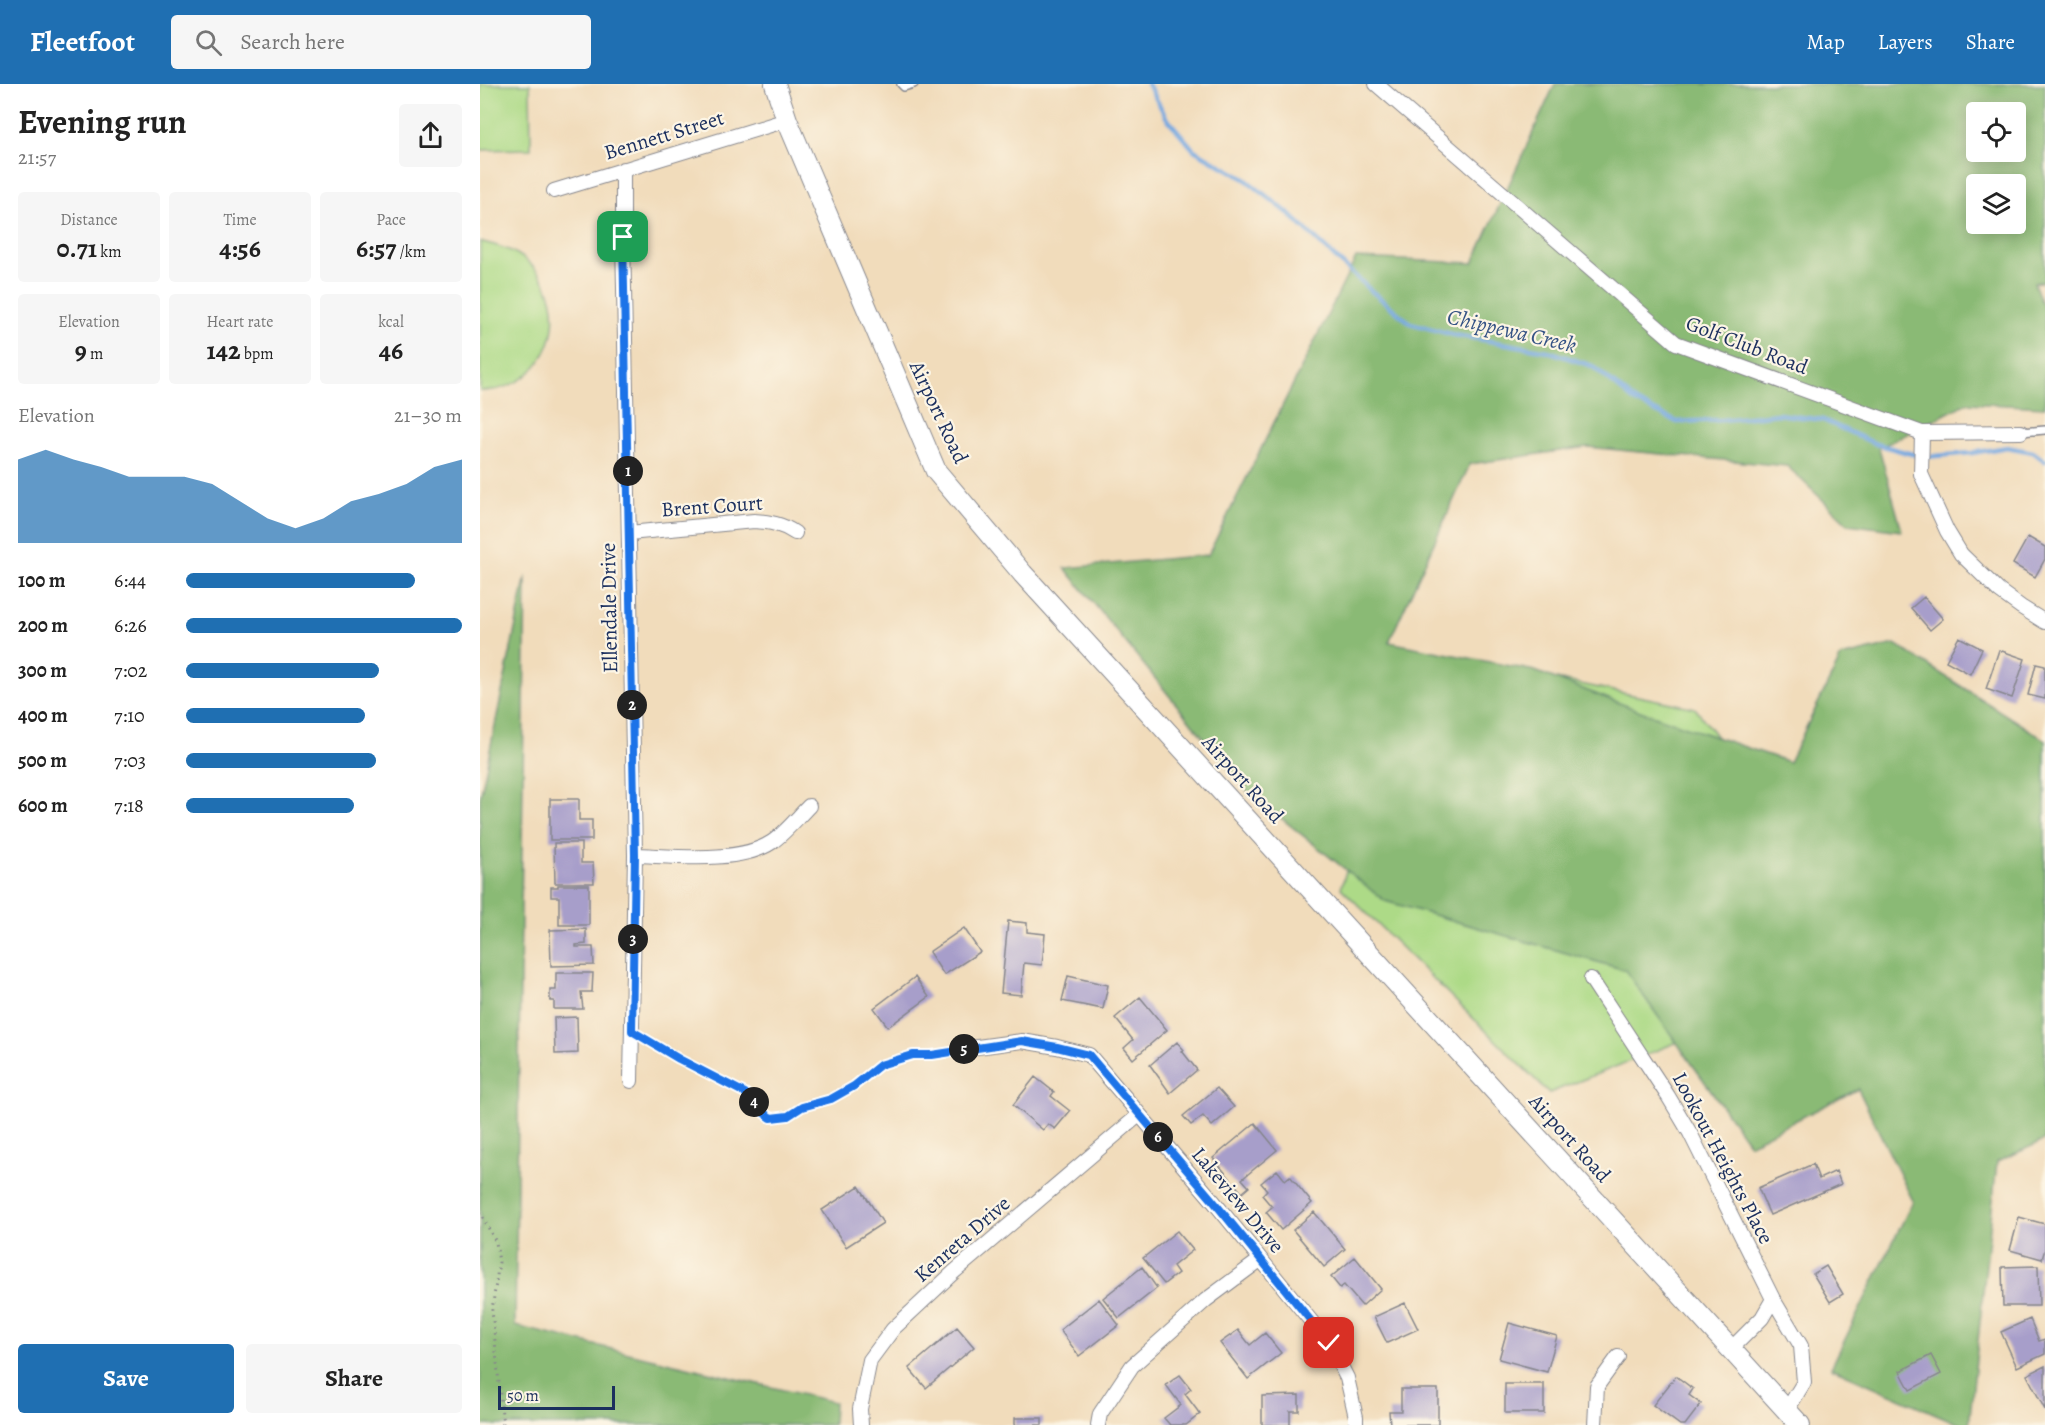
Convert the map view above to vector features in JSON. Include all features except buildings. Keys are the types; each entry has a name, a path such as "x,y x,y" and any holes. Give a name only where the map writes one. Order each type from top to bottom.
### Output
{"main road":[{"name":"Airport Road","path":"775,84 786,120 936,471 1023,574 1800,1425"}],"street":[{"name":"Golf Club Road","path":"1376,84 1676,343 1922,433 2021,432"},
{"name":"Bennett Street","path":"555,191 786,120"},
{"name":"Ellendale Drive","path":"623,169 635,855 632,1081"},
{"path":"1922,433 1921,474 1947,531 1961,554 1999,591 2045,622"},
{"name":"Brent Court","path":"629,533 754,521 773,522 795,533"},
{"path":"635,855 724,857 747,852 772,842 809,806"},
{"name":"Lookout Heights Place","path":"1591,979 1690,1133 1773,1299 1802,1346 1804,1382 1787,1410"},
{"name":"Lakeview Drive","path":"970,1048 1022,1041 1089,1055 1214,1202 1329,1343 1347,1378 1356,1425"},
{"name":"Kenreta Drive","path":"861,1425 860,1409 870,1360 893,1329 954,1272 1139,1115"},
{"path":"1098,1425 1100,1414 1132,1366 1206,1300 1260,1260"},
{"path":"1731,1349 1762,1318 1773,1299"},
{"path":"1594,1425 1597,1386 1618,1357"}],"lane":[{"path":"901,84 904,87 914,84"},
{"name":"Golf Club Road","path":"2021,432 2045,430"}],"path":[{"path":"632,1031 679,1059 745,1093 771,1118 788,1116 802,1107 831,1099 854,1086 880,1065 913,1055 932,1055 970,1048"},
{"path":"480,1212 496,1242 499,1262 492,1310 503,1425"}],"green space":[{"path":"480,84 530,84 531,149 480,150"},
{"path":"1555,84 2045,84 2045,281 2034,283 2045,311 2045,407 1967,403 1879,448 1902,531 1848,524 1787,466 1587,447 1470,464 1389,642 1535,671 1643,712 1789,762 1841,657 1895,644 2045,740 2045,1140 1997,1162 1969,1425 1961,1425 1831,1368 1913,1201 1858,1089 1749,1144 1625,970 1385,901 1247,791 1065,568 1208,555 1356,258 1473,263"},
{"path":"480,241 499,246 527,261 543,280 551,300 553,322 549,343 539,362 524,377 504,387 480,391"},
{"path":"526,576 515,1326 834,1402 833,1425 480,1425 480,798"},
{"path":"1412,649 1695,708 1783,824 1706,1031 1549,1093 1341,888"}],"waterway":[{"name":"Chippewa Creek","path":"1148,84 1166,117 1194,150 1245,179 1288,213 1369,289 1410,323 1454,335 1548,351 1592,366 1636,402 1677,422 1778,414 1823,420 1876,444 1923,457 1972,453 2007,447 2033,452 2045,461"}],"route":[{"path":"623,237 635,855 632,1031 679,1059 745,1093 771,1118 788,1116 802,1107 831,1099 854,1086 880,1065 913,1055 932,1055 1022,1041 1089,1055 1214,1202 1329,1343"}]}
